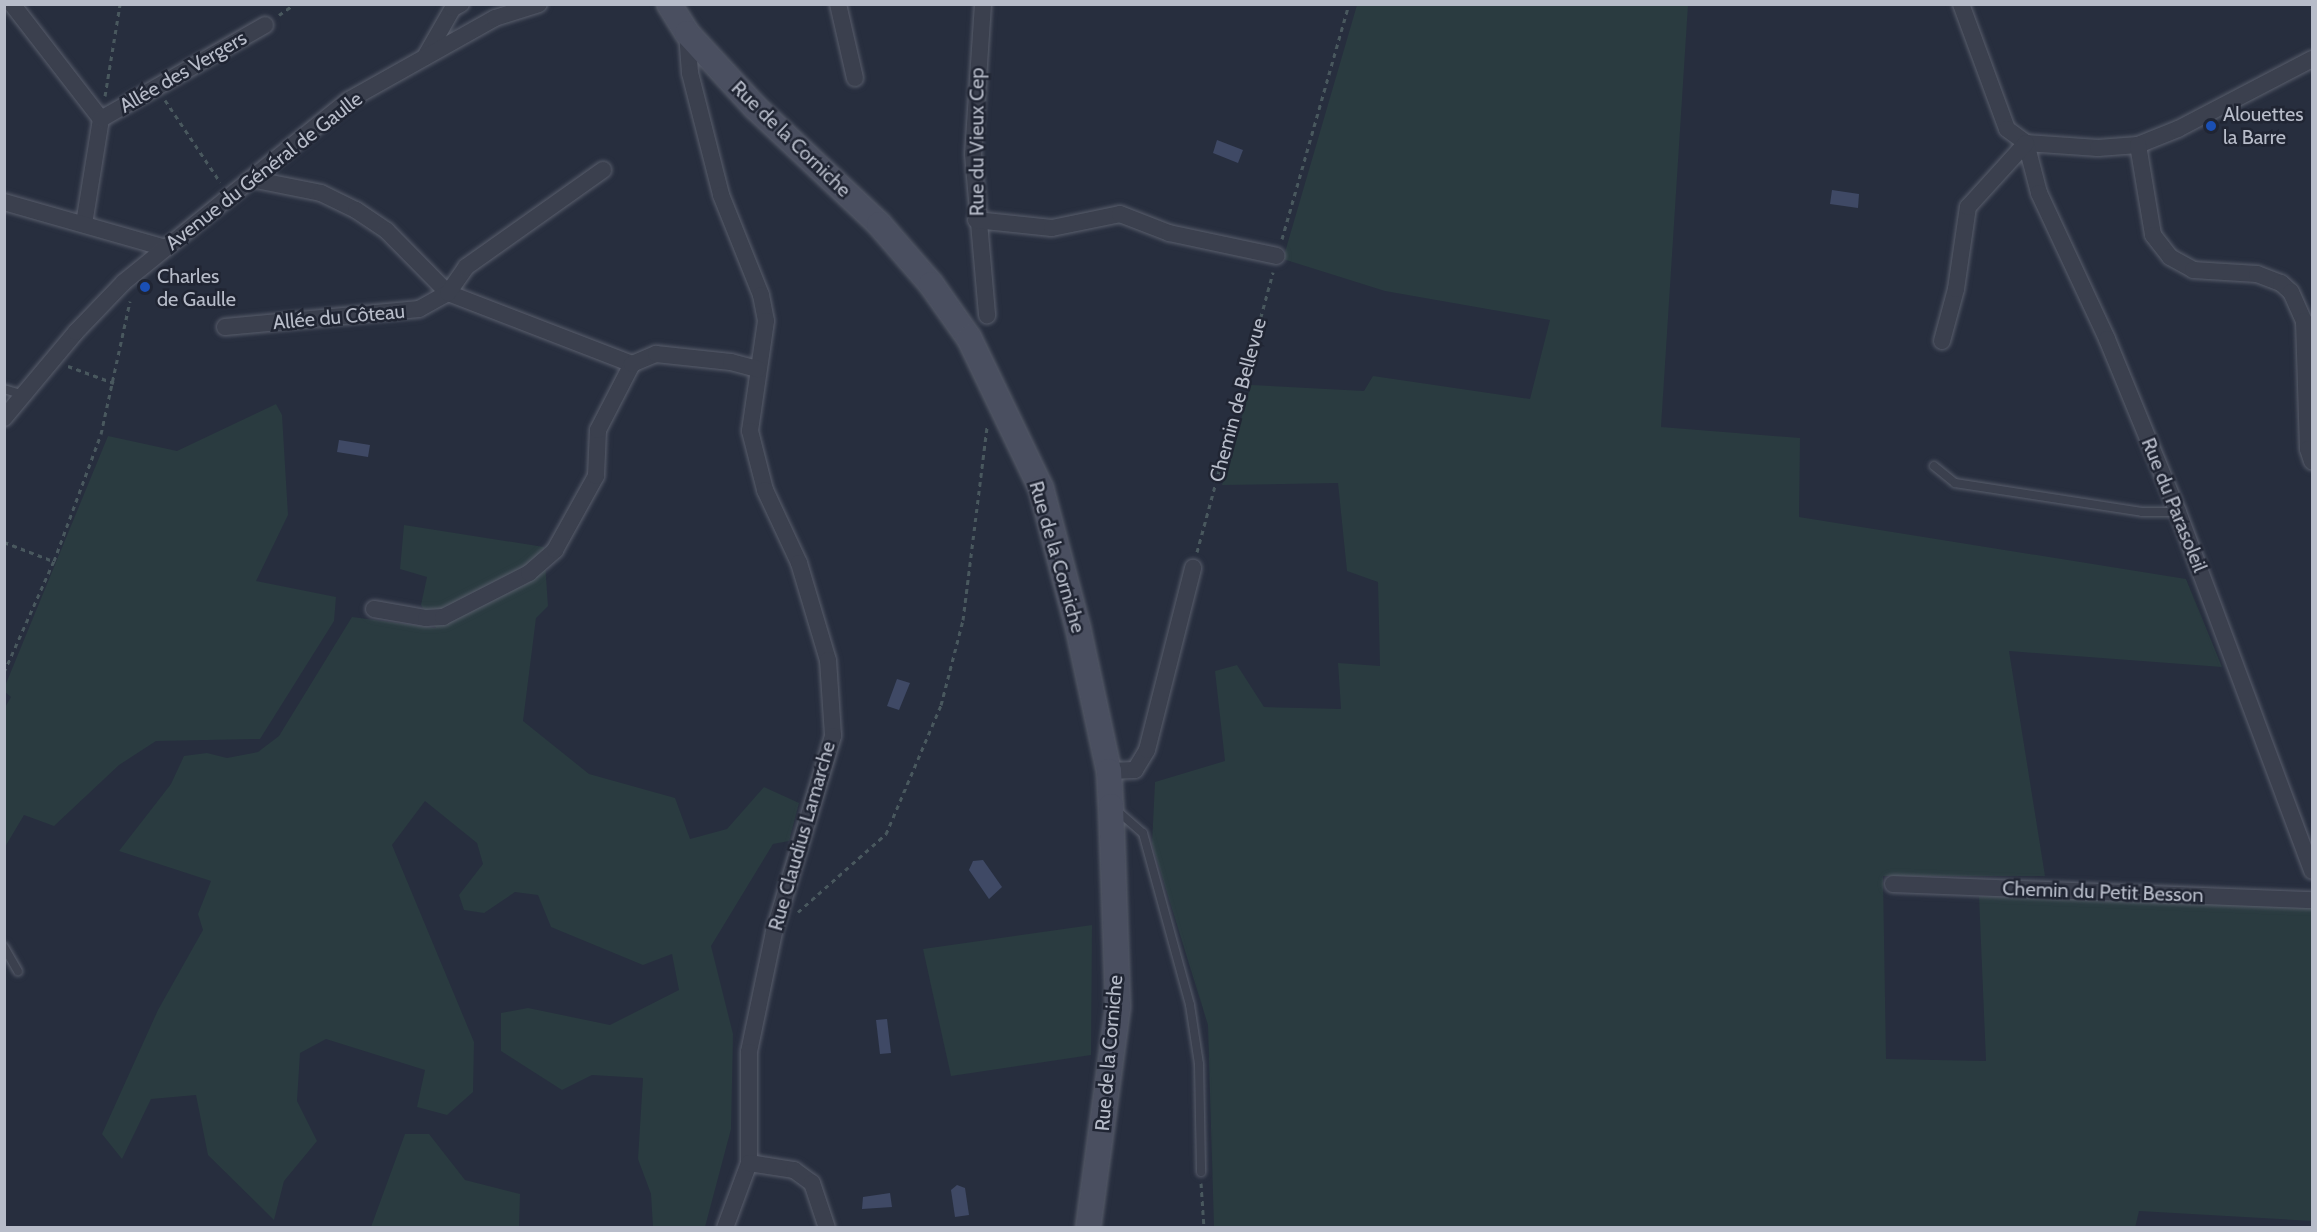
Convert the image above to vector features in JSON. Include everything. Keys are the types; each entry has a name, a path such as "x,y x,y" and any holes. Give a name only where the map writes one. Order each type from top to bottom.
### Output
{"main road":[{"name":"Rue de la Corniche","path":"668,7 687,33 756,108 879,224 931,284 969,338 1041,488 1078,628 1109,771 1118,1007 1088,1227"}],"street":[{"name":"Allée des Vergers","path":"12,4 101,119 84,224"},
{"path":"425,58 453,8 461,4"},
{"path":"507,4 535,6"},
{"name":"Rue du Vieux Cep","path":"983,4 973,154 976,220 987,315"},
{"path":"1961,4 2007,129 2026,143 2098,148 2139,145 2178,129 2313,59"},
{"path":"837,5 855,78"},
{"name":"Avenue du Général de Gaulle","path":"4,418 124,282 349,100 495,18 535,6"},
{"name":"Allée des Vergers","path":"101,119 265,25"},
{"name":"Rue Claudius Lamarche","path":"687,33 690,73 721,195 761,295 766,321 750,431 765,490 799,563 828,660 833,736 774,932 749,1052 749,1163 725,1227"},
{"path":"1942,341 1956,289 1968,207 2026,143"},
{"name":"Rue du Parasoleil","path":"2026,143 2039,193 2108,339 2178,512 2313,871"},
{"path":"2139,145 2153,235 2170,257 2193,270 2257,274 2291,292 2304,321 2308,449 2313,461"},
{"name":"Allée du Côteau","path":"225,327 419,309 448,293 466,267 603,170"},
{"path":"251,179 321,194 356,210 387,231 448,293 632,364"},
{"path":"4,202 165,248"},
{"path":"976,220 1052,228 1120,214 1169,233 1277,256"},
{"path":"374,609 426,618 443,616 530,573 555,550 596,476 598,429 632,364 656,354 731,362 758,369"},
{"path":"1109,771 1135,770 1147,750 1193,568"},
{"name":"Chemin du Petit Besson","path":"1893,884 2313,900"},
{"path":"749,1163 794,1170 812,1184 826,1227"}],"lane":[{"path":"4,389 25,395"},
{"path":"1934,466 1955,483 2142,512 2178,512"},
{"path":"1111,806 1132,820 1143,833 1190,1005 1199,1064 1201,1172"},
{"path":"4,947 18,971"}],"path":[{"path":"101,119 120,4"},
{"name":"Chemin de Bellevue","path":"1193,568 1277,256 1349,4"},
{"path":"157,86 230,195"},
{"path":"4,672 54,561 101,434 131,305 124,282"},
{"path":"52,361 114,383"},
{"path":"774,932 886,834 941,705 963,620 988,420"},
{"path":"4,542 54,561"},
{"path":"1201,1172 1204,1227"}],"shaded area":[{"path":"1357,5 1688,5 1661,427 1800,438 1799,517 2186,579 2222,667 2009,651 2045,876 1883,876 1886,1059 1986,1061 1979,896 2312,903 2312,1221 2139,1211 2135,1228 1214,1227 1208,1025 1152,844 1155,782 1225,761 1215,671 1237,665 1264,707 1341,709 1338,663 1380,666 1378,582 1347,571 1338,483 1222,485 1251,385 1364,391 1373,376 1530,399 1550,320 1385,291 1283,259"},
{"path":"276,404 282,415 288,515 256,581 336,597 334,621 260,739 156,741 119,765 54,826 24,815 5,847 4,709 11,697 5,692 5,686 108,436 177,451"},
{"path":"404,525 544,547 548,606 536,618 523,721 589,774 675,798 690,839 727,829 764,787 799,803 789,841 773,844 711,946 733,1034 731,1129 705,1227 653,1227 651,1194 638,1159 643,1078 592,1075 562,1090 501,1051 501,1013 528,1008 610,1025 679,990 672,954 643,965 551,927 538,895 515,892 484,913 464,910 459,895 483,864 477,843 425,801 392,845 474,1042 473,1092 447,1115 417,1107 425,1070 326,1039 300,1053 297,1101 317,1141 284,1181 274,1220 208,1155 196,1095 151,1099 122,1159 102,1134 158,1010 203,930 198,914 211,881 119,851 171,784 184,756 207,753 227,758 258,752 279,736 352,617 436,628 421,605 427,577 400,569"},
{"path":"1092,925 1091,1055 951,1076 923,949"},
{"path":"405,1134 429,1134 465,1180 520,1194 519,1227 371,1227"}],"water":[{"path":"1217,140 1243,150 1238,163 1213,153"},
{"path":"1832,190 1859,194 1858,208 1830,204"},
{"path":"339,440 370,445 368,457 337,452"},
{"path":"897,679 910,683 899,710 887,706"},
{"path":"983,860 1002,887 989,899 969,870 973,861"},
{"path":"887,1019 891,1053 880,1054 876,1020"},
{"path":"957,1185 965,1188 969,1215 955,1217 951,1190"},
{"path":"890,1193 892,1207 862,1209 863,1197"}],"place":[{"name":"Alouettes la Barre","path":"2211,126"},
{"name":"Charles de Gaulle","path":"145,287"}]}
